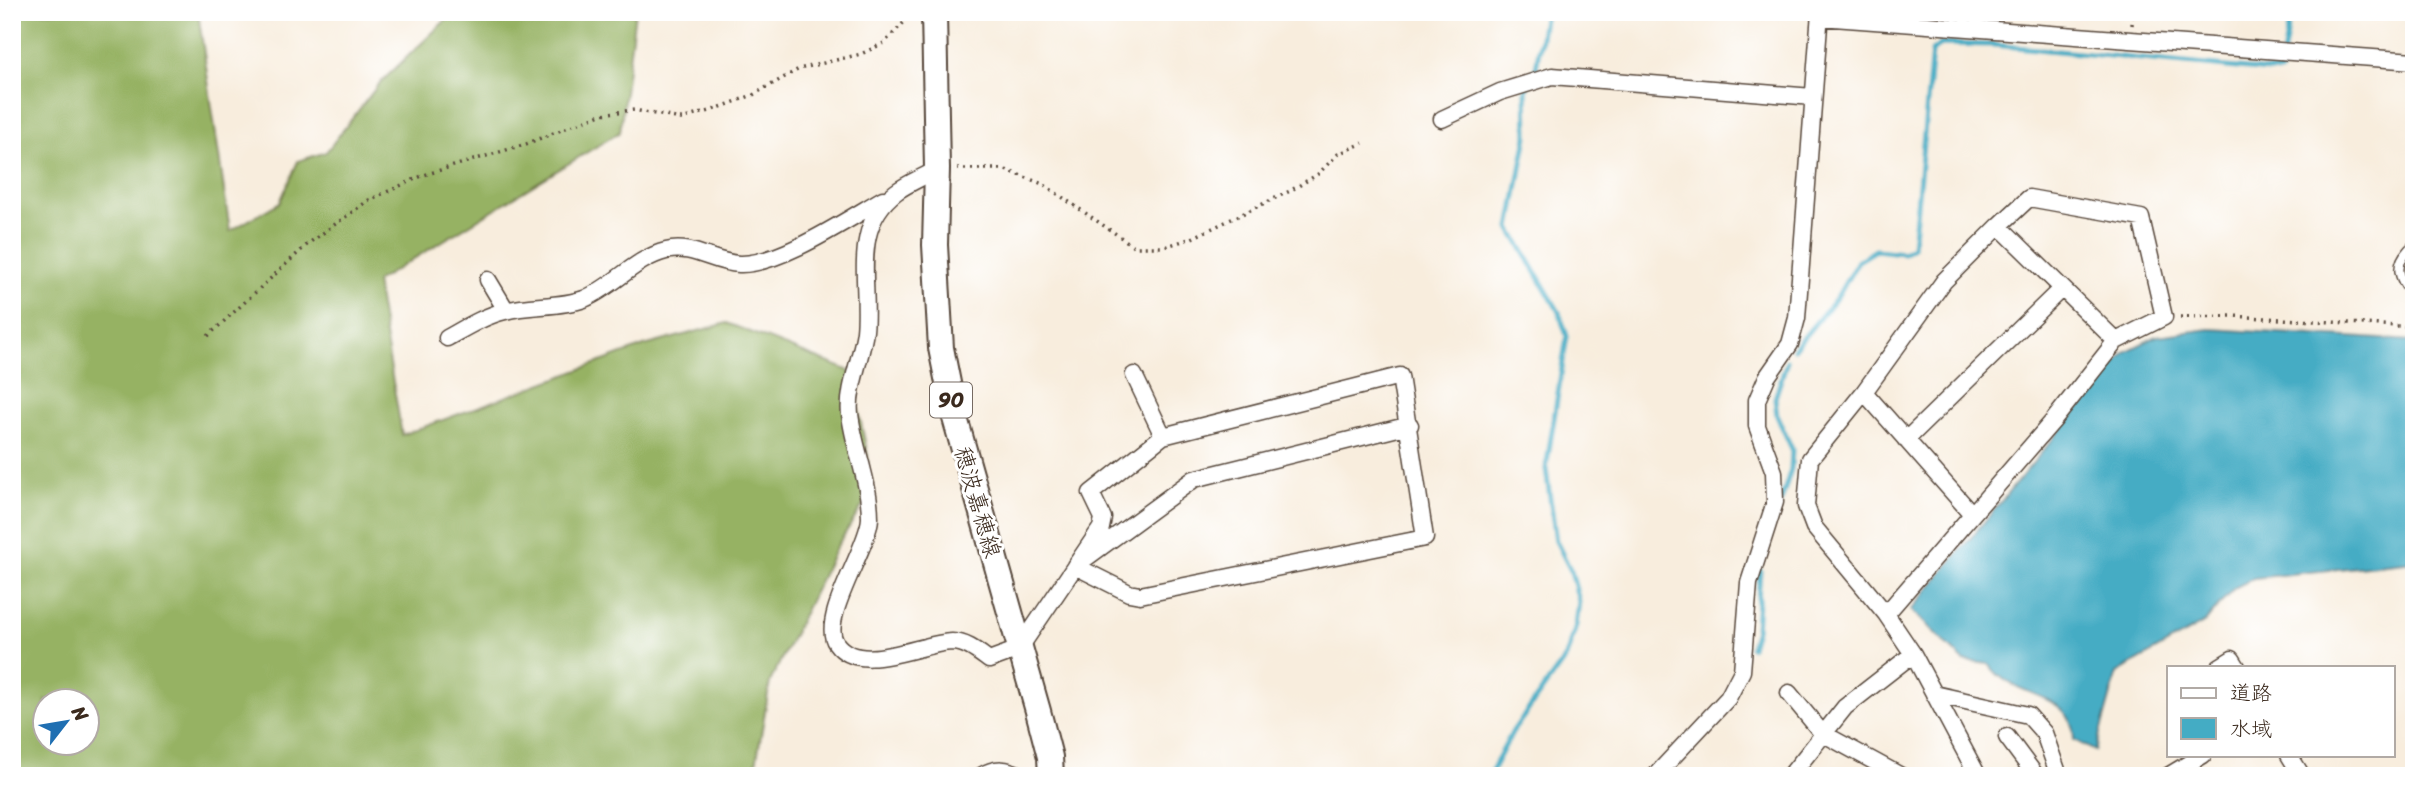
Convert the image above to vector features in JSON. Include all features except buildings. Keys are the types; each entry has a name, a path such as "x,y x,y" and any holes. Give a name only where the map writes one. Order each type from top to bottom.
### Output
{"main road":[{"name":"穂波嘉穂線","path":"934,12 937,169 935,245 941,348 955,418 1050,757 1051,776"}],"street":[{"path":"1655,776 1728,698 1742,671 1749,583 1775,502 1774,472 1757,426 1757,400 1767,377 1790,344 1797,318 1820,15 2414,61"},
{"path":"1442,119 1500,92 1552,76 1813,97"},
{"path":"447,338 506,310 580,300 602,291 649,257 667,250 693,250 739,264 771,257 805,243 937,169"},
{"path":"895,193 874,217 864,251 865,330 849,412 863,466 870,520 834,617 832,635 837,645 869,659 953,642 970,646 989,660 1019,649 1074,566 1101,528 1103,518 1091,494 1163,436 1401,376 1425,538 1140,595 1129,593 1074,566"},
{"path":"1886,614 2053,421 2116,341 2164,317 2141,218 2029,198 1944,281 1864,392 1811,459 1806,506 1814,527 1886,614 1913,654 1978,776"},
{"path":"1999,226 2116,341"},
{"path":"488,280 506,310"},
{"path":"1906,440 2062,288"},
{"path":"1134,375 1163,436"},
{"path":"1864,392 1972,514"},
{"path":"1074,566 1194,479 1410,425"},
{"path":"1790,776 1845,707 1913,654"},
{"path":"2220,666 2232,659 2236,666"},
{"path":"1789,693 1822,733 1901,776"},
{"path":"1934,694 2028,715 2044,733 2059,776"},
{"path":"2007,737 2036,776"},
{"path":"2168,776 2201,756"},
{"path":"2291,756 2302,776"},
{"path":"981,776 991,769 1000,769 1023,776"}],"lane":[{"path":"2414,244 2401,256 2398,270 2403,285 2414,297"}],"path":[{"path":"12,16 26,12"},
{"path":"208,336 309,243 380,195 424,175 526,144 601,114 634,110 681,119 710,111 753,95 799,69 861,54 884,43 913,12"},
{"path":"937,169 1003,169 1043,184 1135,247 1164,247 1192,238 1290,191 1318,174 1338,154 1363,144"},
{"path":"2164,317 2232,316 2414,327"}],"green space":[{"path":"12,12 198,12 230,231 280,202 298,161 326,152 379,84 449,17 450,12 635,12 620,132 376,282 402,435 644,346 727,323 850,371 868,456 867,499 837,546 770,682 754,776 12,776"}],"water":[{"path":"2210,329 2414,341 2414,561 2254,578 2234,588 2205,622 2117,673 2095,751 2074,740 2071,723 2064,711 2012,684 1989,664 1964,661 1911,610 2125,352 2157,336"}],"waterway":[{"path":"1489,776 1513,731 1566,657 1576,626 1579,601 1571,571 1556,541 1546,469 1567,336 1559,312 1510,228 1527,136 1526,90 1536,68 1545,12"},
{"path":"1794,349 1837,297 1858,261 1876,250 1903,253 1913,247 1932,51 1941,44 1994,45 2280,72 2291,12"},
{"path":"1781,501 1791,469 1792,449 1777,416 1775,398 1787,361"},
{"path":"1751,647 1756,630 1760,570"}]}
